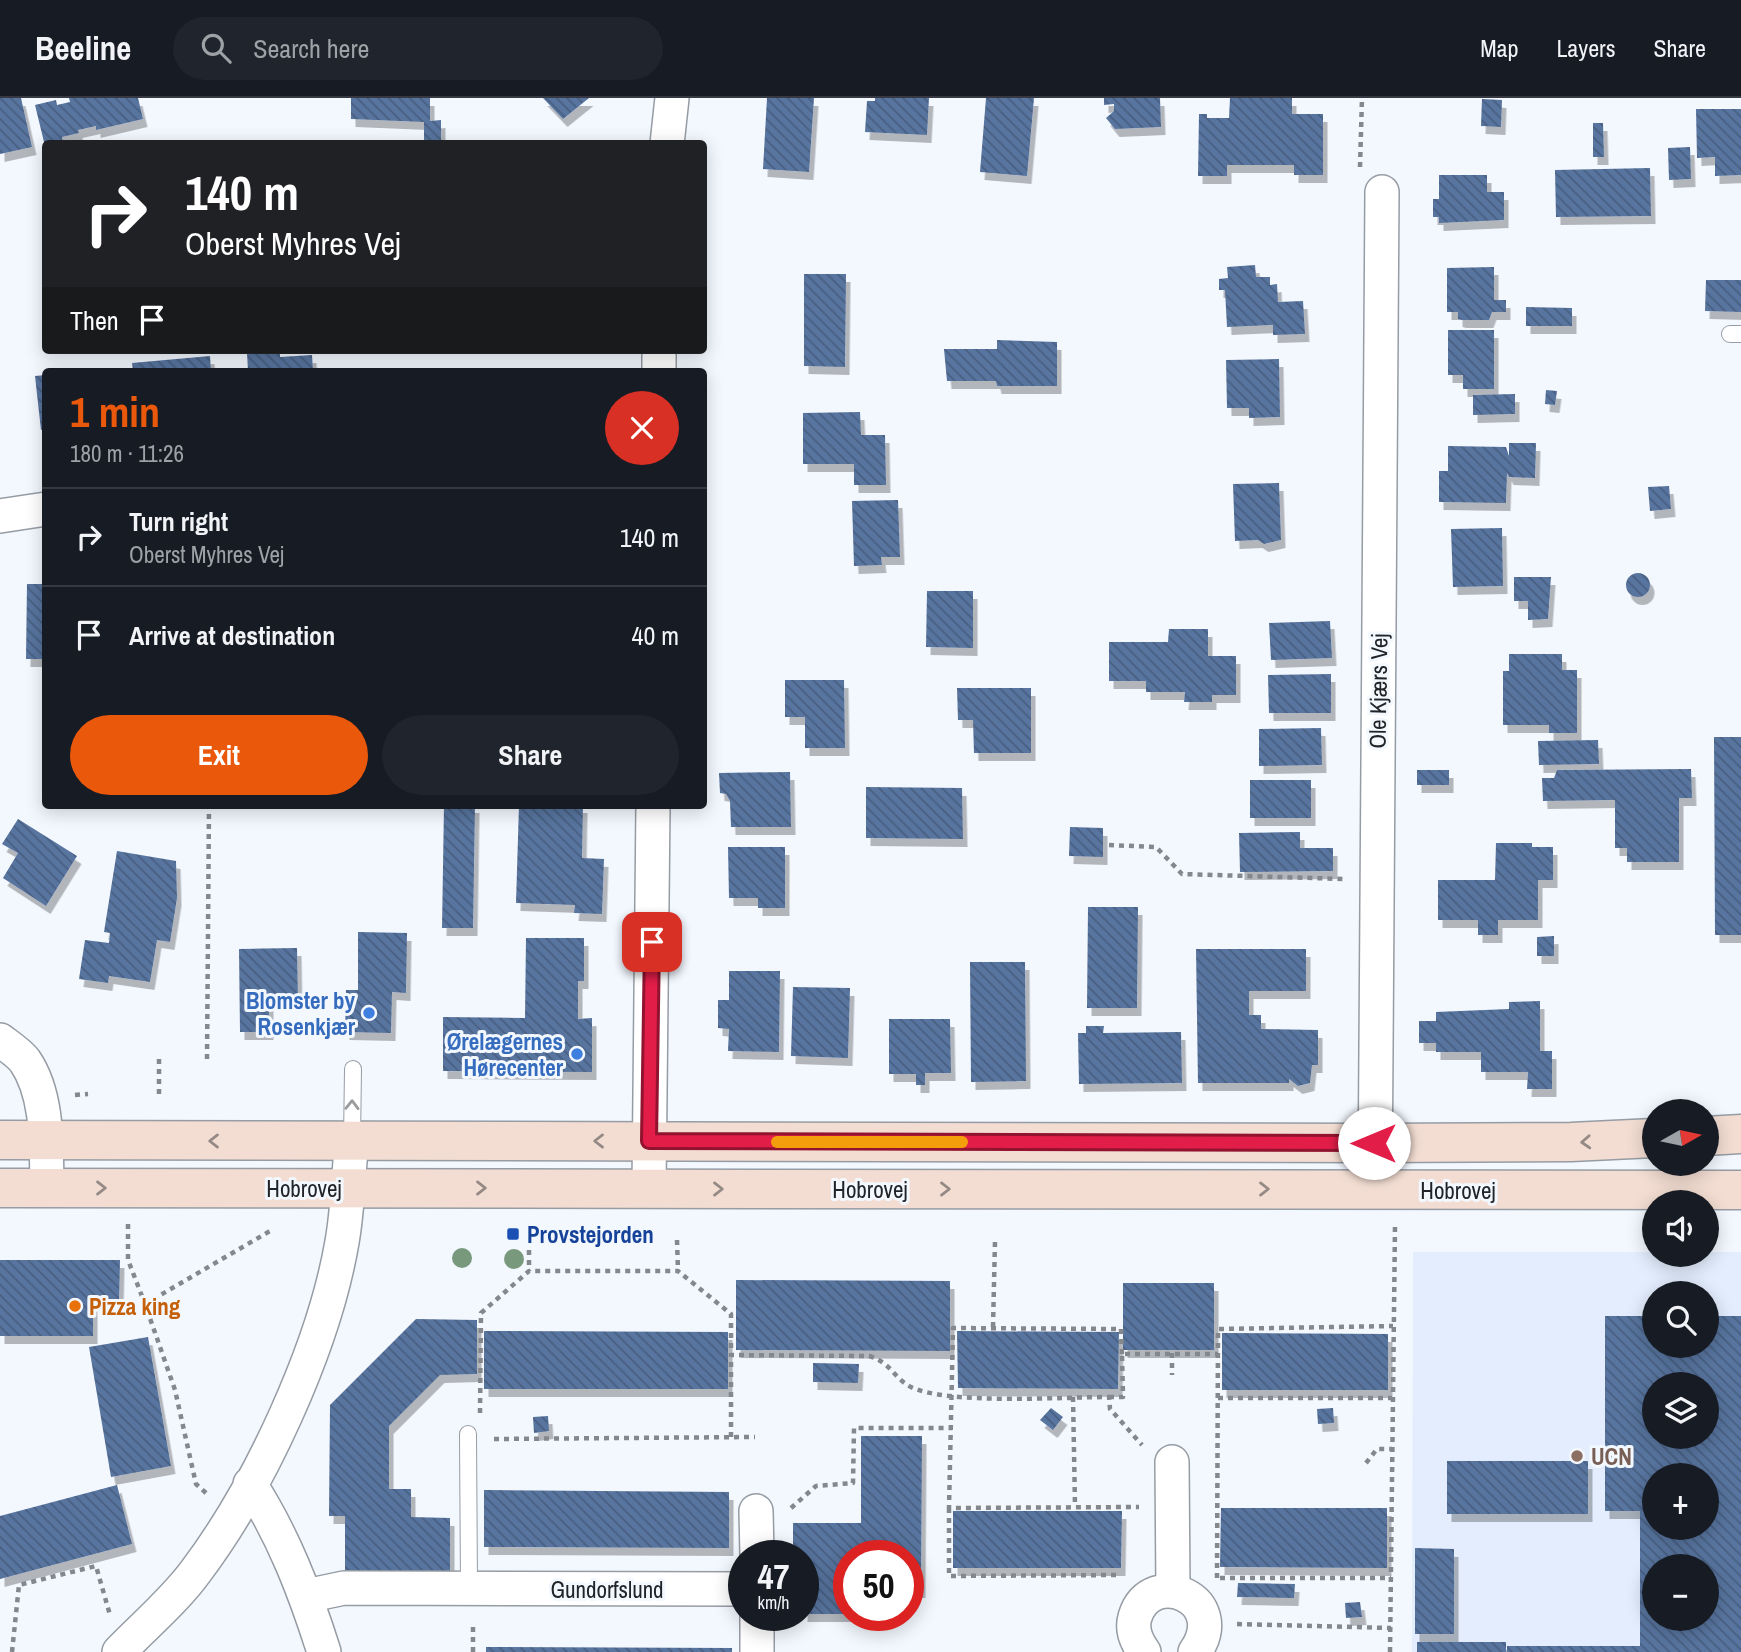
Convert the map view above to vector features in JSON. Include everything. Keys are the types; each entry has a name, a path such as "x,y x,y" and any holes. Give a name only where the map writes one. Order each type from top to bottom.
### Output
{"main road":[{"path":"1719,1136 1741,1135"},
{"name":"Hobrovej","path":"0,1140 1374,1143 1571,1142 1642,1139"},
{"name":"Hobrovej","path":"0,1188 1741,1190"}],"street":[{"path":"667,140 672,98"},
{"name":"Ole Kjærs Vej","path":"1375,1190 1382,192"},
{"path":"0,516 42,510"},
{"path":"649,1189 653,809"},
{"path":"0,1040 24,1060 37,1086 46,1141 47,1189"},
{"path":"119,1652 196,1572 250,1484 308,1357 343,1241 352,1141"},
{"path":"1158,1455 1172,1507 1173,1585"},
{"path":"250,1484 276,1524 306,1596 324,1652"},
{"path":"756,1511 757,1540"},
{"path":"1173,1585 1195,1601 1200,1638"},
{"path":"1144,1652 1134,1634 1137,1612 1152,1595 1173,1585"},
{"name":"Gundorfslund","path":"306,1596 344,1588 728,1589"},
{"path":"757,1631 757,1652"}],"lane":[{"path":"352,1141 353,1069"},
{"path":"468,1434 469,1590"}],"path":[{"path":"1361,149 1362,98"},
{"path":"207,1059 209,809"},
{"path":"1109,845 1156,847 1182,874 1376,881"},
{"path":"159,1059 159,1095"},
{"path":"1375,1190 1395,1218 1390,1652"},
{"path":"145,1304 270,1231"},
{"path":"529,1240 529,1272"},
{"path":"677,1240 678,1270"},
{"path":"993,1327 995,1241"},
{"path":"128,1260 174,1390 196,1485 233,1513"},
{"path":"480,1382 481,1313 529,1272 678,1270 731,1314 731,1437"},
{"path":"1217,1578 1218,1329 1392,1326"},
{"path":"732,1355 869,1356 885,1361 911,1387 953,1397 1109,1398 1123,1397 1121,1329 953,1328 953,1397 949,1576 1143,1575 1173,1585 1217,1578 1391,1578"},
{"path":"1122,1353 1218,1354"},
{"path":"1172,1353 1172,1375"},
{"path":"1073,1397 1075,1506"},
{"path":"1109,1398 1110,1409 1158,1455"},
{"path":"1218,1398 1392,1398"},
{"path":"756,1511 788,1510 816,1486 853,1483 854,1428 951,1428"},
{"path":"487,1436 495,1439 755,1437"},
{"path":"1366,1463 1377,1449 1392,1449"},
{"path":"949,1508 1172,1507"},
{"path":"12,1652 19,1585 96,1566 119,1652"},
{"path":"1200,1638 1391,1628"}],"shaded area":[{"name":"UCN","path":"1413,1252 1642,1252 1642,1267 1719,1267 1719,1252 1741,1252 1741,1652 1412,1652"}],"building":[{"path":"0,98 21,98 32,147 0,154"},
{"path":"69,98 138,98 143,119 96,130 96,126 78,130 79,133 62,137 62,140 44,140 35,105 56,100 57,105 70,102"},
{"path":"351,98 430,98 430,121 441,120 441,140 424,140 424,122 351,119"},
{"path":"543,98 589,98 563,119"},
{"path":"767,98 814,98 809,172 763,169"},
{"path":"875,98 929,98 927,135 865,132 867,101 875,101"},
{"path":"986,98 1034,98 1027,176 980,172"},
{"path":"1104,98 1160,98 1161,127 1115,129 1106,118 1114,111 1114,104 1104,105"},
{"path":"1230,98 1292,98 1292,114 1323,114 1323,175 1294,175 1294,165 1227,165 1227,176 1198,176 1199,114 1207,114 1207,118 1229,118"},
{"path":"1482,99 1502,100 1501,127 1481,126"},
{"path":"1696,109 1741,109 1741,175 1715,176 1715,157 1697,158"},
{"path":"1593,123 1603,123 1604,157 1593,157"},
{"path":"1690,147 1691,179 1669,180 1668,148"},
{"path":"1650,168 1651,216 1556,217 1555,170"},
{"path":"1439,175 1487,175 1487,192 1504,192 1504,220 1439,223 1439,217 1433,217 1433,199 1439,199"},
{"path":"1255,265 1256,277 1270,277 1270,285 1277,284 1278,302 1303,301 1305,334 1273,335 1273,325 1227,327 1225,290 1219,290 1219,279 1228,278 1227,267"},
{"path":"1494,267 1494,300 1506,300 1506,312 1492,312 1489,320 1462,320 1458,319 1458,312 1447,312 1447,268"},
{"path":"804,274 846,274 845,367 804,366"},
{"path":"1706,280 1741,280 1741,312 1705,311"},
{"path":"1526,307 1572,308 1572,326 1526,326"},
{"path":"1448,330 1494,330 1494,389 1463,389 1463,375 1448,375"},
{"path":"997,340 1057,342 1057,386 997,386 996,381 947,381 944,349 997,349"},
{"path":"247,354 280,354 280,357 312,355 313,368 248,368"},
{"path":"210,356 211,368 133,368 132,363"},
{"path":"1279,359 1280,417 1249,418 1249,408 1227,408 1226,360"},
{"path":"42,375 41,430 35,376"},
{"path":"1546,390 1557,391 1555,405 1545,404"},
{"path":"1515,394 1515,414 1473,415 1473,395"},
{"path":"860,412 861,435 885,435 886,485 854,485 854,464 803,464 803,413"},
{"path":"1509,443 1536,443 1535,478 1509,477 1507,473 1506,503 1439,502 1439,471 1448,471 1448,446 1506,447 1509,456"},
{"path":"1279,483 1281,540 1264,544 1258,540 1235,541 1233,484"},
{"path":"1669,486 1671,509 1650,511 1648,487"},
{"path":"898,500 900,557 881,557 882,565 854,566 852,501"},
{"path":"1502,528 1503,586 1453,587 1451,529"},
{"path":"1638,573 1647,576 1650,585 1647,594 1638,597 1629,594 1626,585 1629,576"},
{"path":"1514,577 1551,577 1548,619 1528,620 1528,601 1514,601"},
{"path":"27,584 42,584 42,659 26,659"},
{"path":"927,591 973,591 973,648 926,647"},
{"path":"1330,621 1332,658 1271,660 1269,623"},
{"path":"1169,629 1208,629 1208,656 1236,656 1236,695 1212,695 1212,702 1184,702 1185,692 1146,692 1146,681 1109,681 1109,642 1168,642"},
{"path":"1509,654 1562,654 1562,670 1577,670 1577,733 1549,733 1549,725 1503,725 1503,671 1509,671"},
{"path":"1331,674 1331,713 1269,713 1268,675"},
{"path":"785,680 844,680 845,748 805,748 805,717 785,717"},
{"path":"957,688 1031,688 1031,753 974,753 973,720 958,720"},
{"path":"1321,728 1322,765 1259,766 1259,729"},
{"path":"1714,737 1741,737 1741,935 1715,935"},
{"path":"1598,740 1599,764 1539,765 1538,741"},
{"path":"1691,769 1692,798 1679,798 1679,862 1627,862 1627,848 1615,848 1615,800 1543,801 1542,778 1554,778 1557,770"},
{"path":"1417,770 1449,770 1449,785 1417,785"},
{"path":"790,772 791,827 731,827 730,801 726,794 720,793 719,773"},
{"path":"1250,780 1311,780 1311,818 1250,818"},
{"path":"866,787 962,788 963,839 866,838"},
{"path":"444,809 475,809 473,928 442,928"},
{"path":"519,809 583,809 582,858 604,859 602,914 574,913 575,905 516,903"},
{"path":"18,819 77,856 46,906 3,878 18,853 2,844"},
{"path":"1070,827 1103,828 1103,857 1069,856"},
{"path":"1300,832 1300,848 1333,848 1333,871 1240,872 1239,833"},
{"path":"1496,843 1532,843 1532,847 1553,847 1553,880 1538,880 1538,920 1498,920 1498,935 1478,935 1478,920 1438,920 1438,880 1495,880"},
{"path":"728,847 785,847 785,908 758,908 758,898 729,898"},
{"path":"117,851 176,861 177,898 170,942 157,940 150,982 109,976 108,983 79,979 85,940 109,943 110,933 104,932"},
{"path":"1088,907 1138,907 1137,1008 1087,1008"},
{"path":"358,932 407,933 406,993 392,992 391,1033 345,1032 346,990 358,990"},
{"path":"1554,936 1554,956 1537,956 1537,937"},
{"path":"526,938 584,938 584,981 578,981 578,1019 592,1018 592,1072 443,1071 443,1017 525,1018"},
{"path":"297,948 298,1001 269,1001 269,1032 240,1032 239,949"},
{"path":"1196,949 1306,949 1306,991 1249,991 1249,1015 1261,1015 1261,1029 1318,1030 1318,1065 1312,1065 1310,1083 1298,1086 1289,1079 1289,1083 1198,1083"},
{"path":"970,962 1025,962 1026,1081 971,1082"},
{"path":"729,971 780,971 779,1052 728,1051 729,1029 718,1028 718,1000 729,1000"},
{"path":"793,987 850,988 848,1058 791,1056"},
{"path":"1540,1001 1540,1051 1552,1051 1552,1089 1527,1089 1528,1072 1481,1072 1481,1052 1436,1052 1436,1043 1419,1043 1419,1021 1436,1021 1436,1012 1509,1009 1509,1002"},
{"path":"889,1019 950,1019 951,1073 925,1073 925,1085 916,1085 916,1074 889,1074"},
{"path":"1086,1026 1104,1026 1103,1033 1181,1032 1182,1083 1079,1084 1078,1033 1086,1033"},
{"path":"0,1260 120,1260 119,1303 93,1303 93,1336 0,1336"},
{"path":"736,1280 950,1281 950,1351 736,1350"},
{"path":"1123,1283 1214,1283 1214,1350 1123,1350"},
{"path":"1605,1316 1642,1316 1642,1358 1719,1358 1719,1316 1741,1316 1741,1652 1507,1652 1507,1646 1640,1646 1640,1511 1605,1511"},
{"path":"416,1319 477,1320 477,1374 440,1375 389,1426 389,1489 411,1489 411,1517 450,1518 450,1573 345,1573 345,1516 329,1516 330,1405"},
{"path":"484,1331 728,1332 728,1389 484,1389"},
{"path":"957,1331 1119,1332 1118,1389 958,1388"},
{"path":"1222,1333 1388,1334 1388,1390 1222,1390"},
{"path":"148,1337 171,1466 111,1477 89,1347"},
{"path":"813,1363 859,1364 858,1383 813,1382"},
{"path":"1051,1408 1063,1417 1053,1430 1040,1420"},
{"path":"1333,1408 1334,1423 1318,1424 1317,1409"},
{"path":"548,1416 549,1431 534,1433 533,1417"},
{"path":"861,1436 922,1436 921,1540 833,1540 833,1614 819,1614 819,1540 793,1540 793,1523 861,1523"},
{"path":"1447,1461 1588,1461 1588,1514 1447,1514"},
{"path":"117,1485 132,1544 0,1579 0,1516"},
{"path":"484,1490 729,1492 728,1548 484,1547"},
{"path":"1221,1508 1387,1508 1387,1568 1220,1567"},
{"path":"953,1511 1122,1511 1121,1568 953,1568"},
{"path":"1415,1548 1454,1549 1454,1634 1415,1634"},
{"path":"1238,1583 1295,1584 1294,1598 1237,1597"},
{"path":"1360,1602 1362,1617 1346,1618 1345,1603"},
{"path":"1417,1642 1506,1642 1506,1652 1417,1652"},
{"path":"486,1647 732,1648 732,1652 486,1652"}],"slow traffic":[{"path":"777,1142 962,1142"}],"place":[{"name":"Blomster by Rosenkjær","path":"369,1013"},
{"name":"Ørelægernes Hørecenter","path":"577,1054"},
{"name":"Provstejorden","path":"513,1234"},
{"name":"Pizza king","path":"75,1306"},
{"name":"UCN","path":"1577,1456"}],"route":[{"path":"652,942 649,1141 1374,1143"}]}
